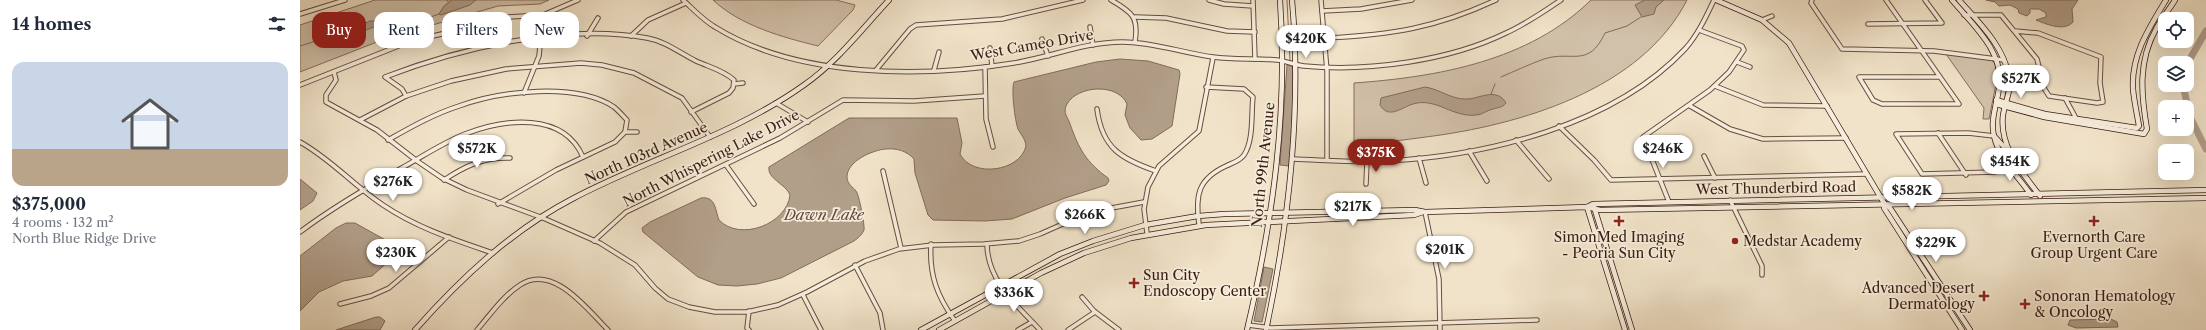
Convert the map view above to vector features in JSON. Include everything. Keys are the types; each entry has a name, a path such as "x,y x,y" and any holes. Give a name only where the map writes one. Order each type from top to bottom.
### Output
{"main road":[{"name":"North 103rd Avenue","path":"415,330 456,287 493,253 541,217 597,187 710,137 776,103 804,84 829,64 889,0"},
{"name":"North 99th Avenue","path":"1248,327 1271,221 1282,115 1283,62 1280,0"},
{"name":"North 99th Avenue","path":"1266,329 1286,212 1293,158 1297,65 1292,0"},
{"path":"1715,0 1734,6 1762,20 1789,44 1880,197 1890,208 1970,330"},
{"path":"1952,0 1986,43 1996,59 2000,80 1993,120 1994,136 1999,150 2007,164 2033,200"},
{"path":"1959,0 1995,44 2004,60 2010,81 2002,130 2009,151"},
{"path":"1996,102 2044,118 2078,120 2129,128 2139,126 2134,100 2133,66 2144,35 2166,0"},
{"path":"2167,12 2175,0"},
{"path":"2078,120 2139,134 2146,131 2141,92 2142,70 2148,46 2158,28"},
{"path":"1994,136 2009,151 2043,200"},
{"name":"West Thunderbird Road","path":"1588,207 1593,204 1730,200 2206,190"},
{"name":"West Thunderbird Road","path":"921,330 1000,285 1060,254 1093,241 1145,225 1198,216 1286,212 1415,210 1425,212 1588,207 1595,210 2033,200 2206,198"},
{"path":"1641,209 1668,205 1669,202"},
{"path":"1884,203 1884,208 1962,330"},
{"path":"1593,204 1632,330"},
{"path":"1588,207 1625,330"},
{"name":"West Thunderbird Road","path":"939,330 1006,292 1070,259 1104,246 1147,233 1199,224 1414,215 1425,212"},
{"path":"1595,232 1602,232"},
{"path":"1905,241 1912,241"},
{"path":"1601,251 1608,251"},
{"path":"1935,288 1943,288"},
{"path":"1957,322 1965,322"},
{"path":"1623,323 1630,323"}],"street":[{"path":"300,14 345,0"},
{"path":"550,12 578,0"},
{"name":"West Cameo Drive","path":"683,0 712,24 740,39 781,54 829,64 876,70 934,70 985,67 1048,56 1093,45 1135,42 1157,45 1213,58 1255,59 1297,65 1327,67 1394,64 1465,49 1510,32 1533,20 1561,0"},
{"path":"876,70 892,50 916,25 959,23 1016,17 1051,10 1083,0"},
{"path":"1111,0 1124,6 1135,17 1166,18 1227,31 1255,32"},
{"path":"1209,0 1224,4 1253,6"},
{"path":"1253,0 1255,59"},
{"path":"1321,0 1326,38 1327,67 1326,160"},
{"path":"1322,11 1361,9 1412,0"},
{"path":"1326,38 1380,35 1417,29 1475,11 1496,0"},
{"path":"1293,158 1367,161 1419,158 1469,151 1516,140 1559,126 1600,110 1640,87 1671,63 1699,30 1715,0"},
{"path":"1811,0 1842,49 1923,51 2004,60"},
{"path":"1886,0 1959,104 1876,103 1859,77 1940,77"},
{"path":"1868,24 1942,23 1925,0"},
{"path":"631,36 648,20 686,3"},
{"path":"1964,15 2001,15 2037,59 2040,66 2044,89 2049,96 2100,104 2103,102 2100,83 2102,58 2099,55 2038,33 2015,31"},
{"path":"300,85 386,50 446,33 491,18 520,16"},
{"path":"1762,20 1772,16"},
{"path":"1135,17 1135,42"},
{"path":"587,36 598,18"},
{"path":"1090,27 1093,45"},
{"path":"1669,202 1643,137 1690,106 1715,86 1737,62 1744,50 1742,46 1699,30"},
{"path":"579,37 631,36 662,42 696,60 728,74 734,80 734,84 729,93 691,112"},
{"path":"1042,39 1048,56"},
{"path":"406,96 402,89 384,77 445,57 520,42"},
{"path":"524,93 538,65 541,48"},
{"path":"990,48 992,66"},
{"path":"1962,50 1963,55"},
{"path":"934,70 939,52"},
{"path":"1147,233 1145,225 1144,202 1146,189 1164,160 1194,138 1201,128 1206,87 1213,58"},
{"path":"1737,62 1750,67"},
{"path":"360,120 406,96 432,86 474,75 538,65 581,63 618,68 634,73 682,98 710,137"},
{"path":"985,67 986,120 993,147"},
{"path":"334,72 336,80 326,95 326,102 330,107 360,120 378,130 388,140 415,161 444,180 498,204 541,217 594,241 633,263 659,292 672,301 701,310 733,313 778,305 803,295 855,265 901,248 931,244 987,244 1023,240 1083,214 1110,206 1144,202"},
{"path":"734,84 744,83"},
{"path":"1715,86 1763,105 1827,106"},
{"path":"1199,224 1196,197 1205,180 1217,170 1239,160 1247,148 1253,97 1244,89 1206,87"},
{"path":"388,140 420,122 470,102 524,93 557,92 588,97 606,104 623,115 627,120 625,132 615,142 540,179 498,204"},
{"name":"North Whispering Lake Drive","path":"594,241 626,212 780,138 843,100 914,101 985,96"},
{"path":"2066,98 2078,120"},
{"path":"776,103 808,122"},
{"path":"1690,106 1730,129 1763,139 1846,138"},
{"path":"1096,109 1105,138 1118,154 1131,163 1156,171"},
{"path":"300,232 362,190 415,161 464,135 499,125 520,123 550,126 570,136 577,144 583,157"},
{"path":"1559,126 1594,160 1611,180 1867,174"},
{"path":"625,132 637,132"},
{"path":"1994,136 1938,133 1896,134 1922,174 1966,175 1995,172"},
{"path":"1938,133 1966,175"},
{"path":"1516,140 1549,179"},
{"path":"300,142 333,163 362,190 405,218 449,237 493,253"},
{"path":"1469,151 1487,181"},
{"path":"1704,156 1715,178"},
{"path":"444,180 467,164 483,158 510,158"},
{"path":"1419,158 1426,183"},
{"path":"1366,184 1367,161"},
{"path":"726,165 754,204"},
{"path":"883,172 894,208 901,248"},
{"path":"1730,200 1762,266 1762,275"},
{"path":"1425,212 1439,279 1440,330"},
{"path":"340,304 371,296 390,288 449,237"},
{"path":"931,244 929,262 932,282 936,294 955,321"},
{"path":"987,244 988,266 1000,285 1040,330"},
{"path":"855,265 880,313 883,330"},
{"path":"477,330 520,285 531,280 542,278 559,286 575,298 608,330"},
{"path":"803,295 821,330"},
{"path":"1082,297 1095,312 1119,330"},
{"path":"749,311 747,328 749,330"},
{"path":"1068,330 1095,312"},
{"path":"1248,327 1266,329 1537,320"},
{"path":"1018,330 1032,322"}],"shaded area":[{"path":"375,0 549,0 540,4 498,6 477,12 442,12 442,22 434,24 434,12 374,12 374,43 366,46 366,12 339,12"},
{"path":"713,0 836,0 855,5 853,10 818,46 790,39 749,24 724,9"},
{"path":"1591,0 1687,0 1666,31 1640,58 1609,80 1574,98 1538,112 1500,123 1462,131 1390,141 1354,141 1354,83 1418,76 1481,62 1540,38 1566,21"},
{"path":"312,21 312,48 361,48 300,72 300,25"},
{"path":"1946,54 1991,60 1995,63 1997,79 1989,119 1983,119 1984,108"}],"water":[{"path":"452,0 476,0 470,5 450,12 442,12 441,15 439,14 444,6"},
{"path":"1645,0 1664,0 1656,7 1654,14 1642,17 1635,5"},
{"path":"1986,0 2078,0 2072,9 2073,22 2069,25 2060,27 2036,20 2046,17 2046,13 2039,9 2030,9 2030,13 2027,16 2019,13 2018,9 2010,5 1999,6 1995,2"},
{"path":"374,21 374,26 366,30 366,23"},
{"name":"Dawn Lake","path":"1120,59 1148,61 1179,70 1180,74 1172,126 1152,139 1141,140 1130,128 1125,115 1127,104 1122,97 1115,92 1098,89 1088,90 1072,98 1067,104 1065,112 1080,148 1094,166 1108,178 1109,181 1106,185 1065,198 1012,219 985,221 933,220 928,215 915,173 914,159 905,152 898,150 881,150 868,154 855,162 848,172 847,178 849,184 857,193 862,210 864,230 861,235 854,241 781,278 757,284 737,286 718,285 698,277 643,232 642,228 650,222 701,198 710,199 712,201 716,208 719,220 728,226 739,229 750,229 761,227 772,221 781,214 787,205 790,195 788,191 771,175 769,167 849,118 957,118 962,143 960,154 966,162 975,167 985,169 995,169 1006,166 1015,162 1022,155 1026,146 1018,129 1016,119 1013,98 1014,82 1096,62"},
{"path":"1287,65 1294,67 1292,139 1289,166 1280,165"},
{"path":"1425,87 1460,99 1497,95 1506,103 1502,107 1476,115 1460,114 1429,103 1413,104 1391,112 1387,112 1380,105 1381,98"},
{"path":"300,179 317,193 313,201 300,210"},
{"path":"346,223 355,223 398,247 399,252 372,276 343,281 319,292 300,311 300,256 336,228"},
{"path":"1264,267 1273,269 1262,322 1254,321"},
{"path":"380,317 385,321 380,330 336,330"},
{"path":"2111,319 2117,322 2118,327 2076,328 2068,325 2070,320"}],"waterway":[{"path":"1287,0 1290,60"},
{"path":"434,16 439,14"},
{"path":"1501,77 1544,59 1586,55 1599,44 1605,33 1627,26 1641,17"},
{"path":"2192,56 2206,31"},
{"path":"300,46 312,42"},
{"path":"1491,94 1495,84"},
{"path":"2185,92 2190,117 2206,149"}],"place":[{"name":"SimonMed Imaging - Peoria Sun City","path":"1619,221"},
{"name":"Evernorth Care Group Urgent Care","path":"2094,221"},
{"name":"Medstar Academy","path":"1735,241"},
{"name":"Sun City Endoscopy Center","path":"1134,283"},
{"name":"Advanced Desert Dermatology","path":"1984,296"},
{"name":"Sonoran Hematology & Oncology","path":"2025,304"}]}
